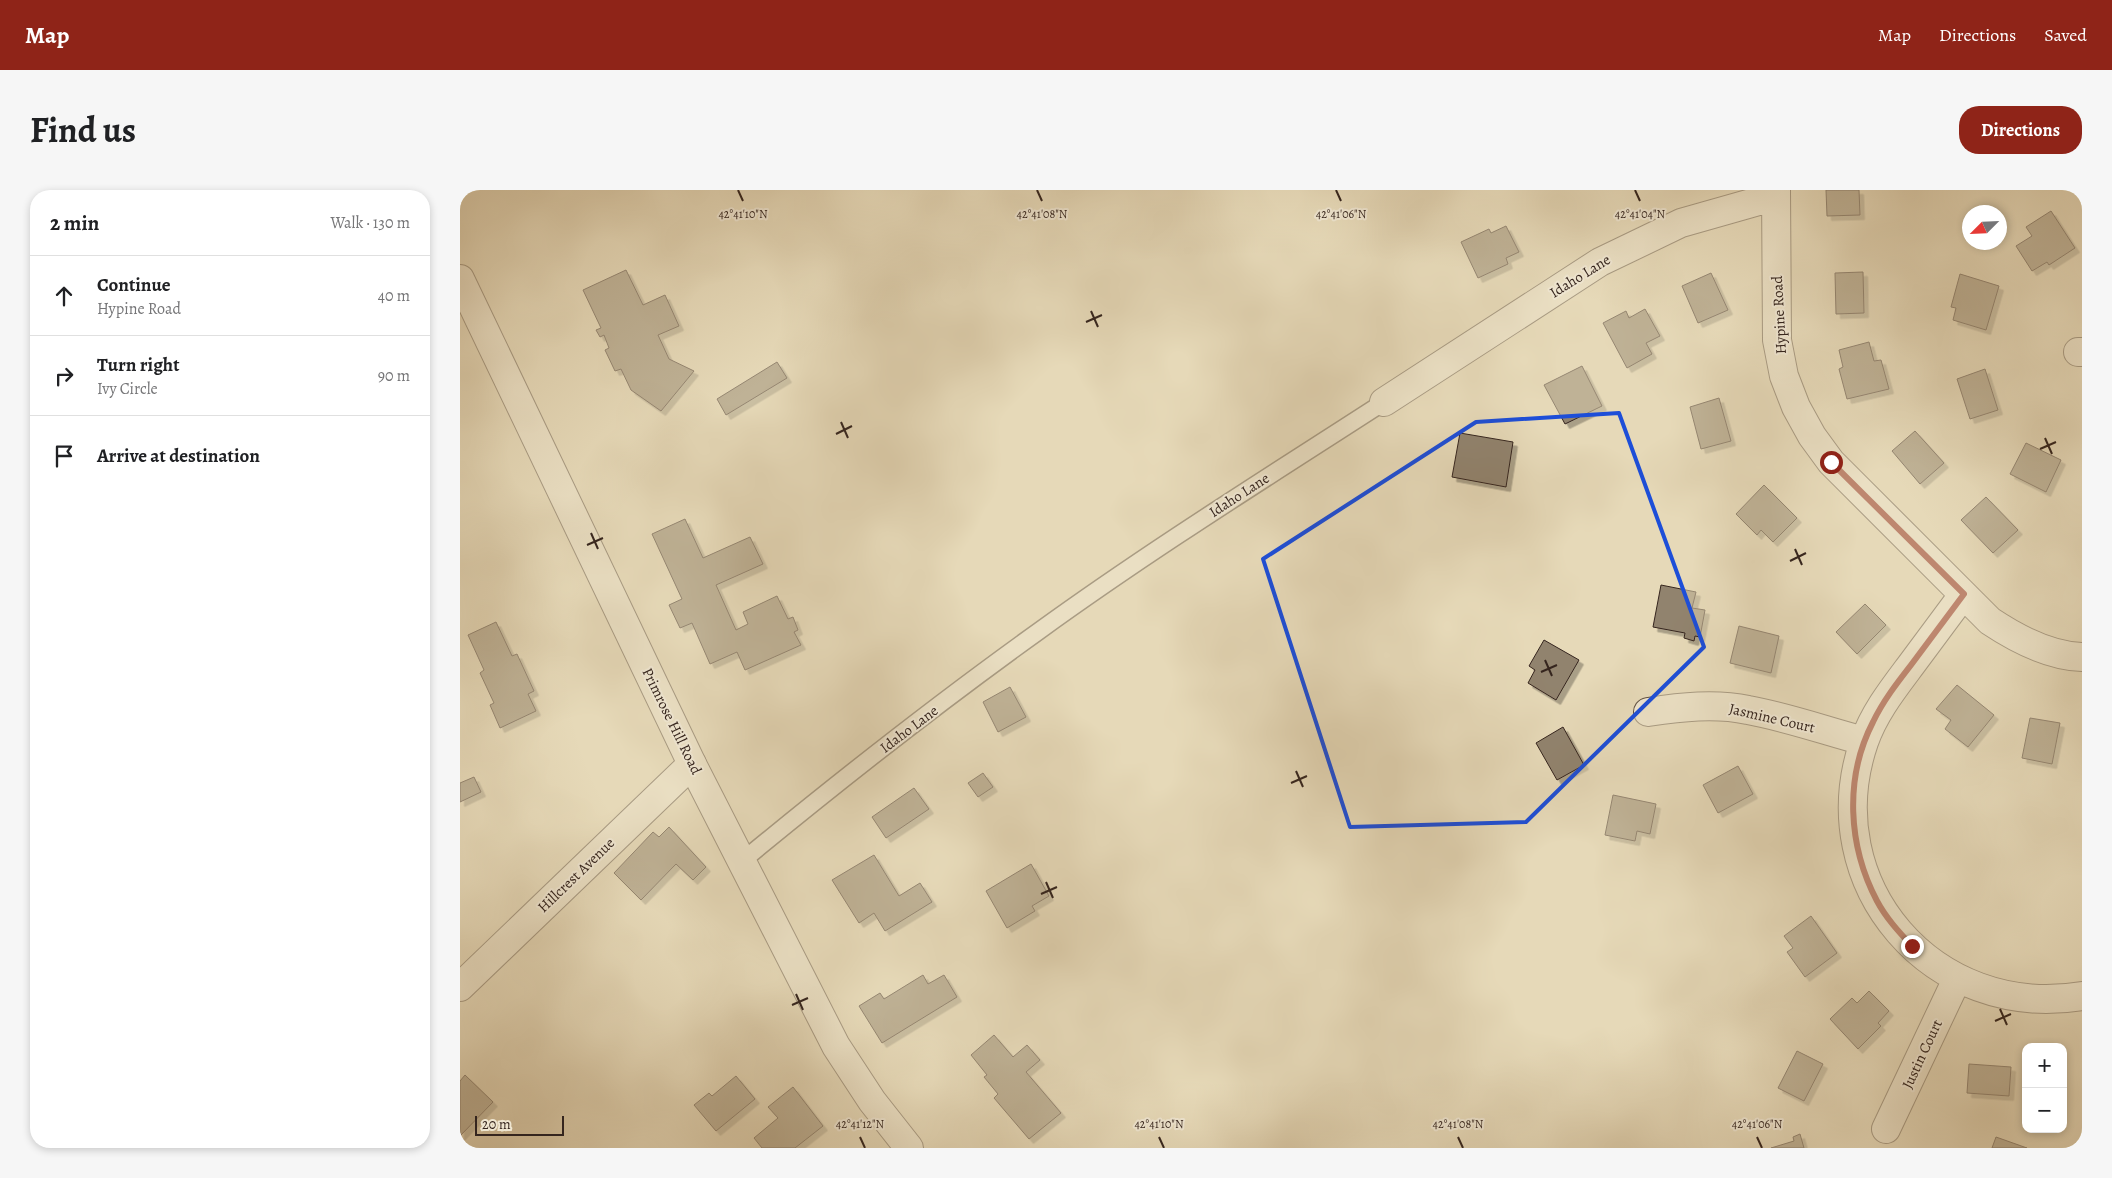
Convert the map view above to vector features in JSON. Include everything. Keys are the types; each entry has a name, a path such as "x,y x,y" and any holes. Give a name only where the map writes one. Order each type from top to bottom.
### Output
{"street":[{"name":"Idaho Lane","path":"1384,402 1600,262 1681,223 1776,193"},
{"name":"Hypine Road","path":"1776,193 1777,340 1784,376 1796,407 1812,436 1831,462 1990,621 2015,639 2048,650 2082,657"},
{"name":"Primrose Hill Road","path":"460,280 692,764 836,1046 872,1102 909,1148"},
{"path":"1964,594 1883,704 1864,741 1855,777 1853,823 1857,851 1866,878 1893,926 1933,964 1957,979 1983,990 2010,997 2038,1000 2082,996"},
{"name":"Jasmine Court","path":"1648,712 1685,707 1719,706 1748,710 1864,741"},
{"name":"Hillcrest Avenue","path":"460,987 692,764"},
{"name":"Justin Court","path":"1886,1129 1957,979"}],"lane":[{"name":"Idaho Lane","path":"741,862 833,786 1039,631 1191,526 1384,402"}],"highlighted area":[{"path":"1619,413 1704,647 1526,822 1350,827 1263,559 1476,422"}],"building":[{"path":"1826,190 1859,190 1860,215 1827,216"},
{"path":"2051,211 2075,248 2049,265 2047,262 2032,271 2016,246 2032,236 2026,227"},
{"path":"1506,226 1519,252 1506,258 1508,264 1478,278 1461,242 1489,229 1491,233"},
{"path":"626,270 643,305 665,295 679,326 658,335 669,359 694,371 661,411 631,390 621,369 615,371 605,350 609,348 604,335 600,337 596,330 601,328 583,290"},
{"path":"1863,272 1864,313 1836,314 1835,273"},
{"path":"1711,273 1728,310 1698,323 1682,286"},
{"path":"1960,274 1999,286 1986,330 1953,320 1956,308 1951,307"},
{"path":"1645,309 1660,336 1646,343 1652,354 1627,368 1603,323 1626,311 1629,318"},
{"path":"1869,342 1874,361 1881,360 1889,389 1847,399 1839,369 1843,367 1839,350"},
{"path":"777,362 787,378 726,415 717,399"},
{"path":"1582,366 1602,406 1565,424 1544,385"},
{"path":"1985,369 1998,410 1970,419 1957,379"},
{"path":"1719,398 1731,441 1701,449 1690,407"},
{"path":"1915,431 1944,463 1920,484 1892,451"},
{"path":"1460,433 1513,442 1506,487 1452,477"},
{"path":"2026,443 2061,460 2046,492 2010,474"},
{"path":"1764,485 1797,518 1773,542 1761,530 1757,535 1736,514"},
{"path":"1986,497 2018,530 1993,553 1961,520"},
{"path":"685,519 703,558 750,537 763,564 716,585 736,630 748,624 743,612 777,596 788,619 793,617 798,630 794,632 801,645 745,670 737,652 710,664 692,623 680,628 669,605 682,599 652,534"},
{"path":"1661,585 1696,592 1692,608 1705,610 1700,637 1695,636 1694,641 1684,638 1685,633 1653,627"},
{"path":"1865,604 1886,625 1857,654 1836,632"},
{"path":"496,622 512,656 517,654 534,691 528,694 536,711 500,728 490,705 494,703 480,673 484,670 468,635"},
{"path":"1739,626 1779,636 1771,673 1730,663"},
{"path":"1544,640 1579,660 1556,700 1528,683 1535,670 1529,666"},
{"path":"1957,685 1994,715 1968,747 1945,729 1951,720 1936,709"},
{"path":"1010,687 1026,717 998,732 983,702"},
{"path":"2030,718 2060,723 2052,764 2022,758"},
{"path":"1563,727 1584,765 1557,780 1536,743"},
{"path":"1738,766 1753,794 1718,813 1703,785"},
{"path":"983,773 993,787 978,797 968,783"},
{"path":"474,777 481,792 460,802 460,783"},
{"path":"914,788 929,809 886,838 872,817"},
{"path":"1613,795 1656,804 1650,834 1637,831 1635,841 1605,835"},
{"path":"669,827 706,867 693,880 676,864 641,900 614,873 653,832 659,837"},
{"path":"874,855 899,896 920,883 932,902 885,931 874,913 859,923 832,880"},
{"path":"1031,864 1049,896 1032,906 1035,911 1007,928 986,891"},
{"path":"1811,916 1837,953 1805,977 1787,952 1793,948 1784,936"},
{"path":"923,975 928,984 944,975 957,997 882,1043 859,1006 880,993 884,999"},
{"path":"1869,991 1889,1011 1878,1023 1881,1026 1858,1049 1830,1019 1852,998 1857,1003"},
{"path":"994,1035 1013,1057 1027,1045 1040,1060 1026,1072 1061,1113 1029,1139 994,1098 998,1094 984,1077 987,1075 971,1055"},
{"path":"1797,1051 1823,1064 1804,1101 1778,1088"},
{"path":"1969,1064 2011,1067 2009,1096 1967,1093"},
{"path":"465,1075 493,1102 460,1136 460,1081"},
{"path":"736,1076 755,1099 716,1131 694,1105 709,1093 712,1096"},
{"path":"793,1087 823,1126 795,1148 762,1148 754,1138 778,1118 768,1107"},
{"path":"1800,1134 1804,1148 1771,1148 1794,1141 1793,1137"},
{"path":"1996,1137 2027,1148 1992,1148"}],"route":[{"path":"1831,462 1964,594 1895,687 1872,722 1864,741 1853,795 1853,823 1857,851 1866,878 1893,926 1912,946"}]}
